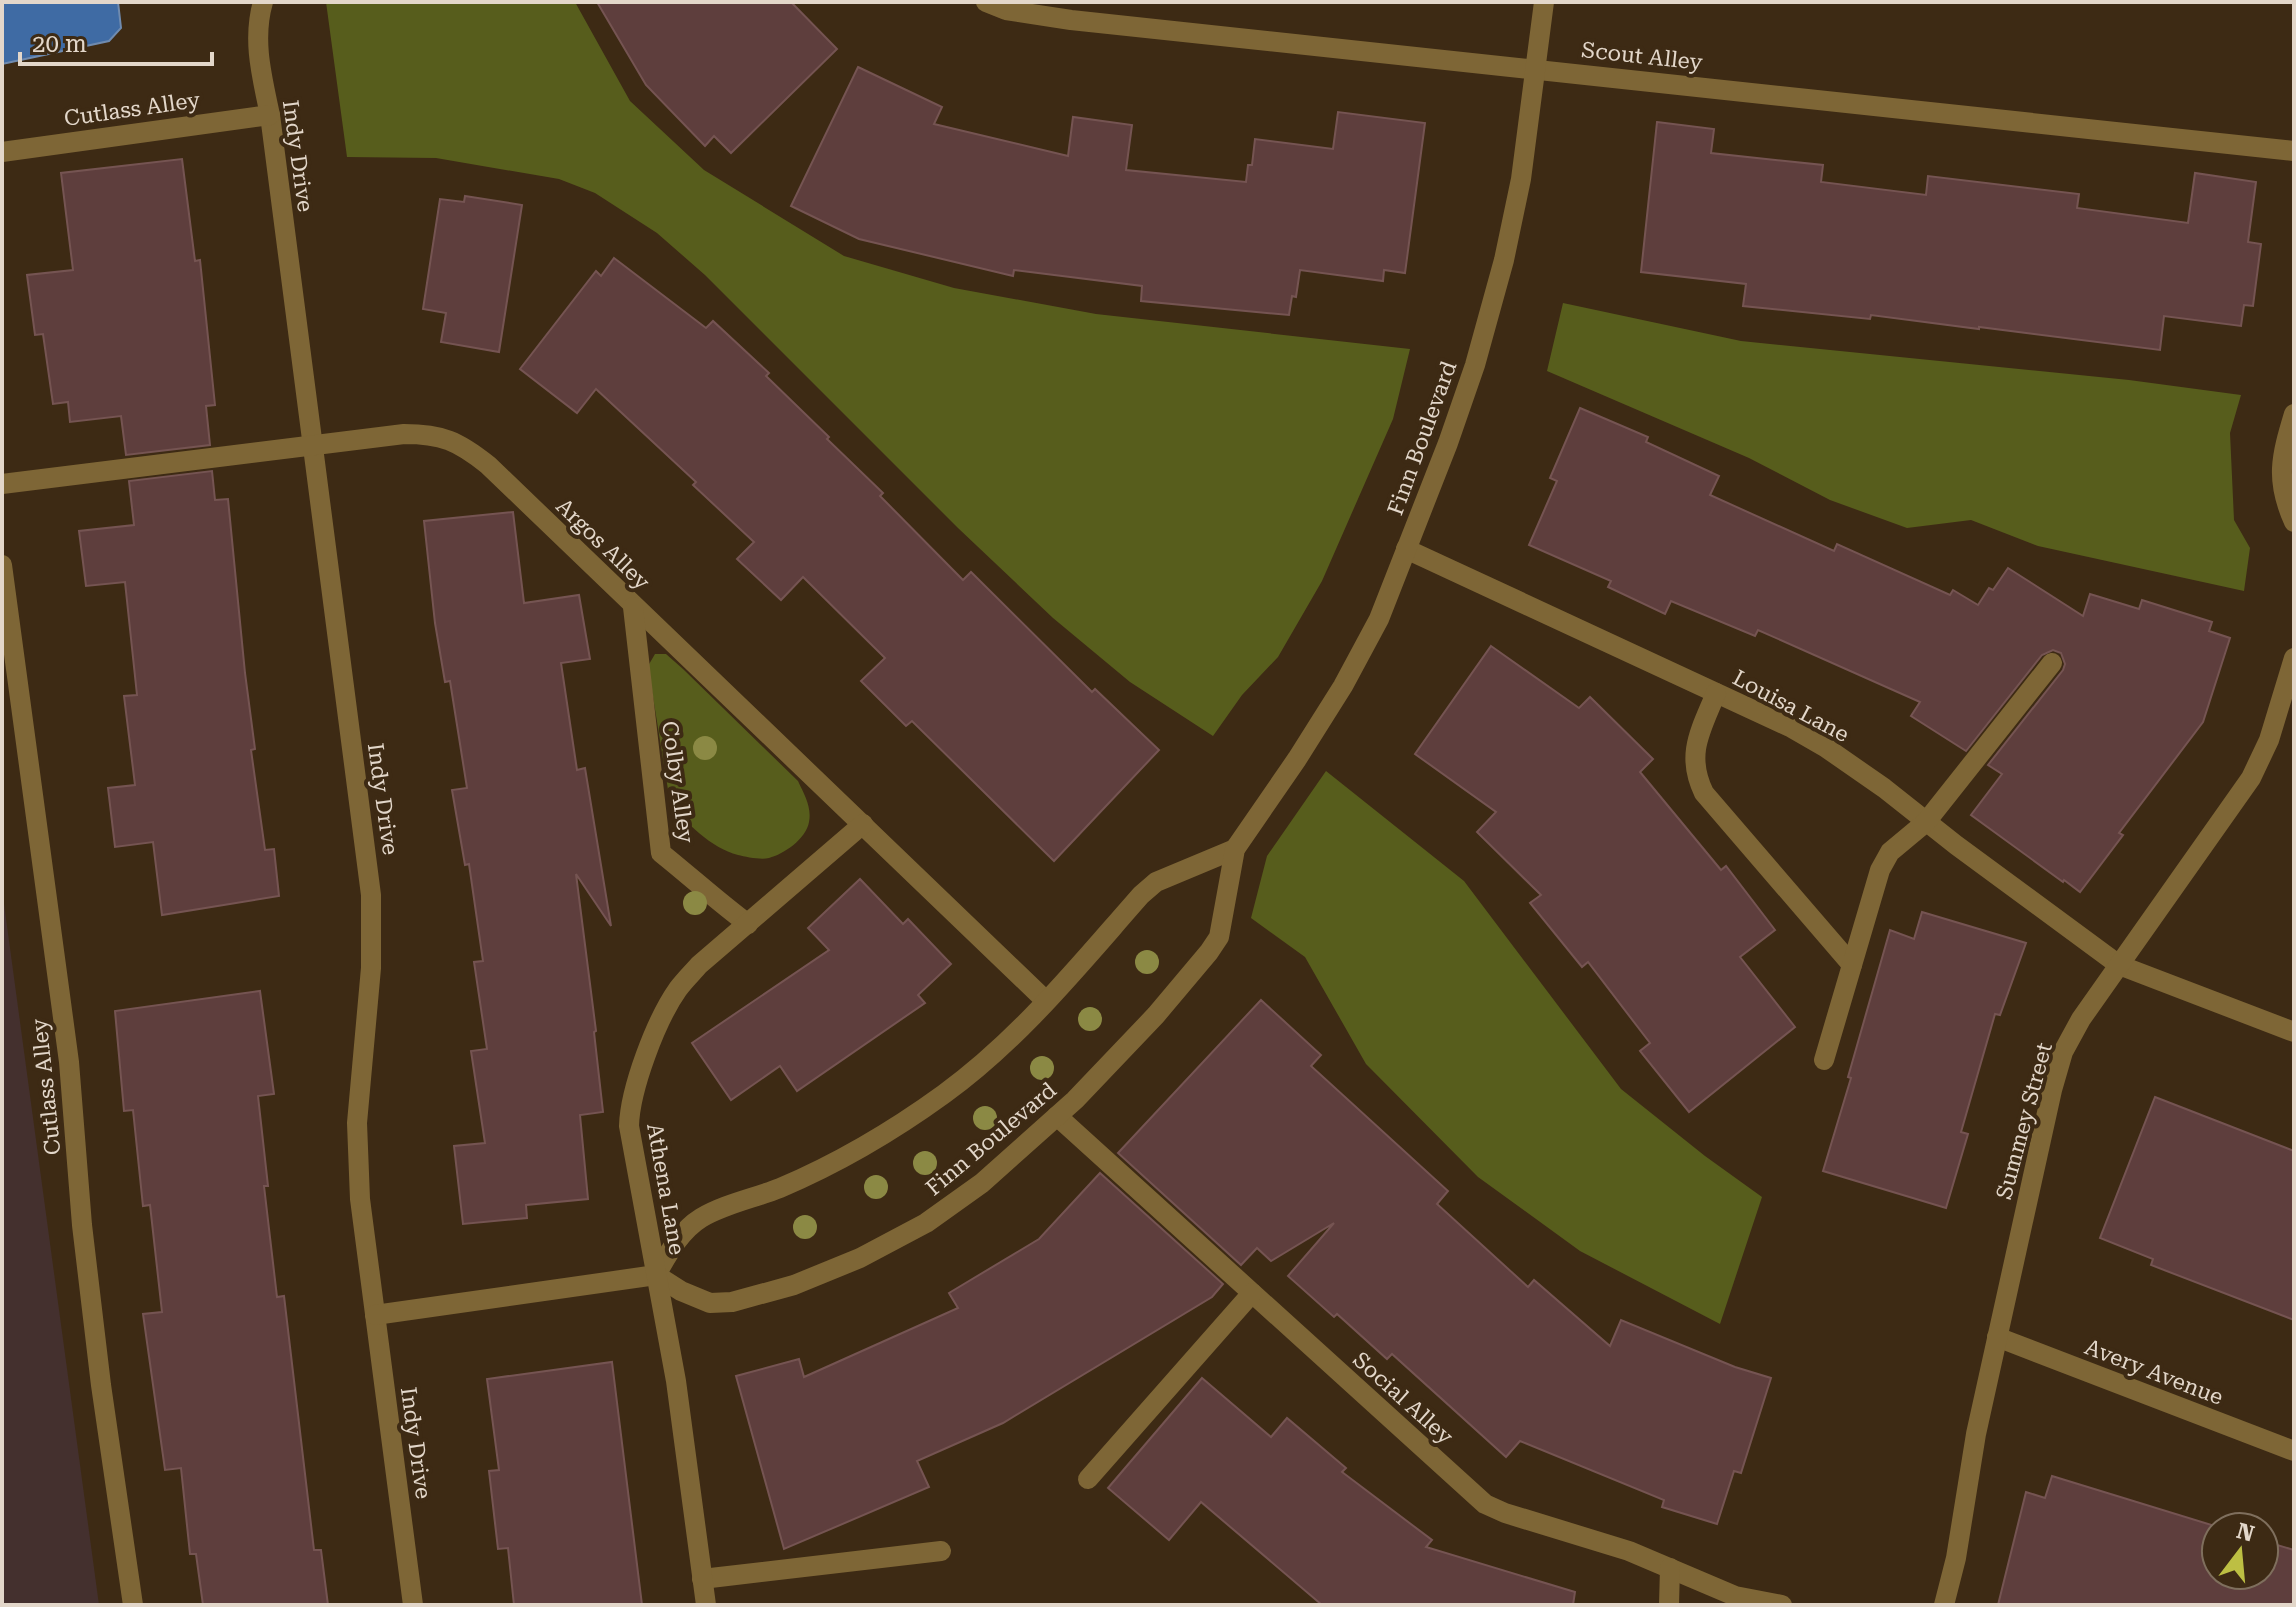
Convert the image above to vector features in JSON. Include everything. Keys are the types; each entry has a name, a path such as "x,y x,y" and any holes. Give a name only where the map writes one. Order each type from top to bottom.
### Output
{"street":[{"name":"Indy Drive","path":"263,2 258,20 257,56 270,115 371,895 371,968 357,1123 360,1199 413,1605"},
{"name":"Scout Alley","path":"986,2 1006,10 1071,20 2294,151"},
{"name":"Finn Boulevard","path":"656,1275 681,1291 710,1303 732,1302 794,1285 860,1258 926,1223 982,1183 1057,1116 1115,1060 1209,952 1219,937 1235,849 1343,686 1379,619 1448,443 1480,350 1504,260 1521,179 1544,2"},
{"name":"Cutlass Alley","path":"2,152 270,115"},
{"path":"2294,414 2282,454 2280,476 2294,522"},
{"name":"Argos Alley","path":"2,484 423,434 443,437 464,446 488,465 1046,1001"},
{"name":"Louisa Lane","path":"1406,549 1825,747 2119,965 2294,1032"},
{"name":"Cutlass Alley","path":"2,565 69,1062 82,1225 101,1385 133,1605"},
{"name":"Colby Alley","path":"633,607 661,853 706,893 748,924"},
{"name":"Summey Street","path":"1944,1605 1956,1558 1976,1434 2063,1052 2081,1019 2251,778 2269,740 2294,658"},
{"path":"1824,1060 1880,870 1890,852 1926,822 2052,663"},
{"path":"1716,693 1694,752 1693,765 1704,793 1852,965"},
{"name":"Athena Lane","path":"706,1605 676,1381 629,1126 629,1104 656,1030 677,990 699,965 863,824"},
{"path":"375,1315 656,1275 683,1233 702,1217 781,1188 897,1127 986,1061 1156,882 1235,849"},
{"name":"Social Alley","path":"1057,1116 1485,1504 1629,1551 1735,1596 1782,1605"},
{"path":"1088,1479 1252,1293"},
{"name":"Avery Avenue","path":"1997,1337 2294,1451"},
{"path":"702,1579 941,1551"},
{"path":"1669,1605 1670,1568"}],"shaded area":[{"path":"2,889 99,1605 2,1605"}],"green space":[{"path":"326,2 575,2 630,101 704,170 844,256 954,288 1096,314 1410,349 1393,419 1322,581 1278,657 1242,695 1213,736 1130,682 1053,618 958,528 705,275 657,233 595,193 559,179 436,158 347,157"},
{"path":"1563,303 1741,341 2129,380 2241,395 2230,433 2234,520 2250,548 2244,591 2038,546 1971,520 1907,528 1830,500 1749,458 1547,371"},
{"path":"655,654 666,654 683,669 798,781 810,816 804,834 787,849 766,859 728,852 700,834 670,802 648,666"},
{"path":"1326,771 1464,881 1621,1089 1762,1197 1720,1324 1580,1251 1478,1177 1366,1064 1305,957 1251,918 1267,856"}],"water":[{"path":"2,2 118,2 121,28 109,41 2,64"}],"building":[{"path":"597,2 791,2 837,49 731,153 714,136 705,146 646,85"},
{"path":"858,67 942,107 934,124 1068,156 1073,117 1132,125 1126,170 1246,182 1255,139 1333,149 1338,112 1425,123 1405,273 1384,270 1383,281 1300,270 1296,297 1292,296 1289,315 1141,301 1142,286 1014,270 1013,276 859,239 791,206"},
{"path":"1657,122 1714,129 1711,153 1823,165 1821,182 1926,195 1928,176 2079,194 2077,208 2188,223 2195,173 2256,182 2248,242 2261,244 2253,306 2244,305 2241,326 2164,316 2160,350 1871,315 1870,319 1743,306 1746,284 1641,272"},
{"path":"182,159 195,261 200,260 215,405 206,406 210,445 126,455 121,416 70,422 68,402 53,404 43,334 35,335 27,275 73,270 61,173"},
{"path":"465,196 522,205 499,352 441,342 446,313 423,309 440,199 464,202"},
{"path":"614,258 706,328 713,321 769,373 766,376 829,437 827,439 883,493 880,496 963,580 971,572 1092,692 1095,689 1159,750 1054,861 912,721 906,726 861,681 885,658 803,577 781,600 737,559 754,542 693,485 696,482 596,389 577,413 520,369 596,271 601,276"},
{"path":"1580,408 1648,437 1646,442 1719,476 1710,495 1834,551 1837,544 1950,595 1953,590 1978,605 2008,568 2083,616 2090,594 2139,609 2142,600 2212,622 2209,631 2230,638 2203,722 2119,833 2123,835 2080,892 1971,815 2002,774 1988,765 2063,670 2065,664 2061,653 2053,650 2042,655 1966,751 1911,716 1920,702 1758,630 1755,636 1671,601 1665,614 1608,587 1611,581 1529,545 1557,481 1550,478"},
{"path":"212,471 215,500 228,499 255,749 251,750 265,850 274,849 279,896 162,915 153,842 115,847 108,788 135,785 124,696 137,695 125,582 86,586 79,531 134,525 129,481"},
{"path":"513,512 524,603 579,595 590,659 561,663 577,770 585,768 611,926 576,874 603,1112 580,1115 588,1199 526,1205 527,1218 463,1224 454,1146 485,1143 471,1051 487,1049 474,962 483,961 469,864 465,865 452,790 467,788 450,681 445,682 435,623 424,521"},
{"path":"1491,646 1579,708 1590,697 1653,759 1640,772 1721,870 1726,866 1775,930 1740,957 1795,1027 1689,1112 1640,1051 1650,1043 1588,962 1582,967 1530,903 1541,895 1477,832 1496,812 1415,754"},
{"path":"860,879 903,924 908,919 951,964 918,995 925,1003 797,1091 780,1066 731,1100 692,1043 829,950 808,928"},
{"path":"1922,912 2026,943 2000,1015 1995,1014 1961,1132 1968,1134 1946,1208 1823,1171 1890,930 1914,939"},
{"path":"260,991 274,1094 258,1096 268,1186 264,1186 277,1297 284,1296 314,1550 321,1550 328,1605 203,1605 196,1554 190,1554 181,1468 165,1470 143,1314 162,1312 150,1205 143,1206 133,1110 124,1111 115,1011"},
{"path":"1261,1000 1321,1055 1311,1066 1448,1191 1437,1204 1528,1287 1534,1280 1610,1346 1621,1320 1735,1367 1771,1378 1741,1473 1734,1471 1717,1524 1662,1507 1664,1500 1520,1441 1506,1457 1392,1354 1387,1359 1288,1276 1334,1223 1271,1261 1257,1248 1241,1265 1118,1153"},
{"path":"2155,1097 2294,1151 2294,1320 2151,1265 2153,1259 2100,1238"},
{"path":"1100,1173 1223,1284 1212,1297 1003,1423 917,1461 929,1487 784,1549 736,1376 799,1359 804,1377 958,1308 949,1293 1039,1239"},
{"path":"612,1362 642,1605 514,1605 508,1548 498,1549 489,1471 499,1470 487,1379"},
{"path":"1202,1378 1271,1437 1287,1418 1346,1468 1342,1472 1432,1540 1426,1547 1575,1592 1573,1605 1322,1605 1201,1502 1169,1540 1108,1488"},
{"path":"2052,1476 2200,1521 2200,1591 2280,1591 2280,1546 2294,1550 2294,1605 1998,1605 2026,1492 2045,1498"}]}
